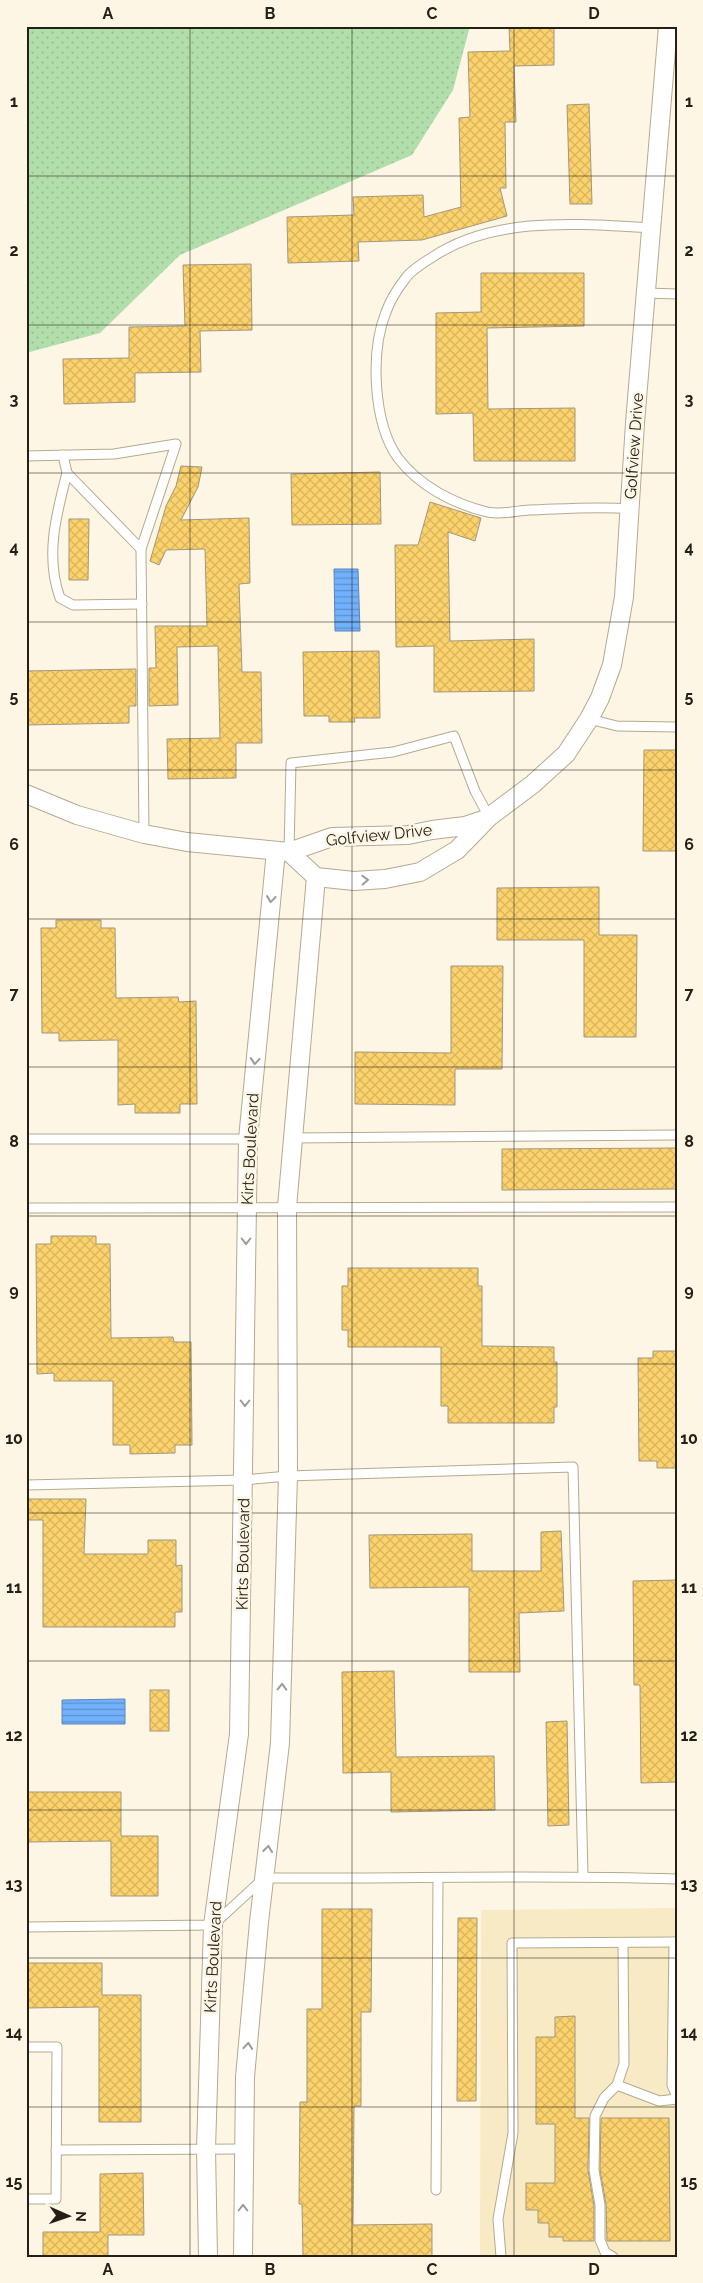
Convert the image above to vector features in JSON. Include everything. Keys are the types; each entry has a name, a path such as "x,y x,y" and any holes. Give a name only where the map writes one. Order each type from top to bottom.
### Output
{"street":[{"name":"Golfview Drive","path":"316,877 362,880 385,879 420,872 457,850 489,818 533,784 566,754 600,698 612,665 619,631 668,26"},
{"path":"26,794 77,816 144,834 187,842 282,851 316,877 287,1207 288,1476 280,1743 264,1878 245,2077 243,2257"},
{"name":"Golfview Drive","path":"282,851 332,837 408,835 465,826 489,818"},
{"name":"Kirts Boulevard","path":"208,2257 206,2149 213,1925 239,1734 248,1139 282,851"}],"lane":[{"path":"630,509 602,506 488,513 434,492 400,460 389,444 381,423 378,393 380,335 386,311 406,277 432,257 465,240 504,229 556,225 652,228"},
{"path":"646,294 677,294"},
{"path":"26,456 114,454 176,444 141,550 144,834"},
{"path":"63,455 66,474 53,526 54,581 60,598 73,605 142,604"},
{"path":"66,474 141,550"},
{"path":"589,719 617,726 677,727"},
{"path":"282,851 291,763 394,752 454,736 475,791 489,818"},
{"path":"292,1138 677,1135"},
{"path":"26,1139 248,1139"},
{"path":"26,1208 677,1207"},
{"path":"26,1485 244,1480 288,1476 573,1467 583,1875"},
{"path":"26,1928 213,1925 264,1878 438,1879 583,1875 677,1879"},
{"path":"436,2190 438,1879"},
{"path":"613,2257 606,2252 600,2240 600,2205 594,2170 595,2116 604,2098 617,2085 624,2064 623,1942"},
{"path":"501,2257 498,2219 513,2133 512,1943 676,1942 672,2085 677,2098 659,2101 617,2085"},
{"path":"26,2047 57,2047 56,2199 26,2199"},
{"path":"56,2150 243,2149"}],"shaded area":[{"path":"677,1908 677,2257 480,2257 481,1910"}],"green space":[{"path":"26,26 470,26 453,90 412,155 180,255 100,333 26,353"}],"water":[{"path":"334,569 358,569 360,631 335,631"},
{"path":"125,1699 125,1724 62,1724 62,1700"}],"building":[{"path":"509,26 554,26 554,65 514,66 516,122 505,122 506,188 500,188 507,216 422,240 358,242 359,261 288,263 287,217 354,215 353,197 423,195 424,217 461,207 459,118 470,117 468,52 510,51"},
{"path":"589,104 592,204 570,204 567,105"},
{"path":"251,264 252,330 200,331 201,372 135,373 135,402 64,404 63,359 129,358 129,327 185,326 183,265"},
{"path":"481,273 584,273 584,326 487,328 488,409 575,408 575,461 474,461 473,413 436,414 436,313 481,312"},
{"path":"181,466 202,467 198,487 181,520 249,518 250,583 239,584 242,672 261,672 262,743 236,743 236,778 168,779 167,739 220,738 218,646 177,647 178,705 149,706 149,668 156,668 155,626 207,626 205,549 166,550 159,565 150,561 166,506 176,486"},
{"path":"380,472 381,524 292,525 291,474"},
{"path":"430,502 481,518 475,541 448,532 450,641 534,639 534,691 434,692 434,646 396,647 395,545 418,545"},
{"path":"69,519 89,519 88,580 69,580"},
{"path":"379,651 380,718 354,718 355,722 329,722 329,716 304,716 303,652"},
{"path":"136,669 136,706 129,706 129,723 26,725 26,671"},
{"path":"644,750 677,750 677,851 643,851"},
{"path":"599,887 599,935 637,935 636,1037 584,1037 584,940 497,940 497,888"},
{"path":"56,920 101,920 101,928 115,928 116,998 178,997 179,1002 196,1001 197,1104 180,1104 180,1113 135,1113 135,1104 118,1105 118,1040 59,1041 59,1033 42,1033 41,928 56,928"},
{"path":"451,966 503,966 502,1069 455,1069 455,1105 355,1104 355,1052 451,1053"},
{"path":"677,1148 677,1189 502,1190 502,1149"},
{"path":"51,1236 96,1236 96,1244 110,1244 111,1338 173,1337 174,1342 191,1342 192,1445 175,1445 175,1453 130,1454 130,1445 113,1445 113,1381 54,1381 54,1373 37,1374 36,1244 51,1244"},
{"path":"348,1268 478,1268 478,1286 482,1286 482,1346 554,1347 554,1362 557,1362 557,1407 554,1407 554,1423 448,1423 448,1406 441,1406 441,1347 348,1347 348,1330 342,1330 342,1286 348,1286"},
{"path":"653,1351 677,1351 677,1468 657,1468 657,1461 639,1461 638,1358 653,1358"},
{"path":"26,1499 86,1499 84,1554 148,1554 148,1540 176,1540 176,1566 182,1565 182,1612 175,1612 175,1627 43,1627 43,1520 26,1520"},
{"path":"561,1531 564,1611 519,1613 520,1672 469,1672 469,1587 370,1588 369,1535 472,1534 472,1571 541,1571 541,1532"},
{"path":"677,1580 677,1782 641,1783 640,1685 634,1685 633,1581"},
{"path":"394,1671 396,1757 494,1756 495,1810 391,1812 391,1772 343,1773 342,1672"},
{"path":"150,1690 169,1690 169,1731 150,1731"},
{"path":"567,1721 569,1825 548,1826 546,1722"},
{"path":"26,1792 121,1792 121,1836 158,1836 158,1896 111,1896 111,1841 26,1842"},
{"path":"322,1909 372,1909 371,2012 361,2012 361,2106 354,2106 353,2225 432,2224 432,2257 303,2257 302,2204 299,2204 300,2102 307,2102 307,2009 322,2009"},
{"path":"458,1918 477,1918 476,2101 457,2101"},
{"path":"26,1963 102,1963 102,1995 141,1995 141,2122 99,2122 99,2007 26,2008"},
{"path":"575,2016 575,2118 589,2118 588,2170 594,2206 594,2241 563,2241 563,2237 549,2237 549,2223 538,2223 538,2210 526,2210 526,2183 555,2183 555,2124 536,2124 536,2037 555,2037 555,2017"},
{"path":"601,2118 669,2118 670,2241 607,2241 606,2204 600,2170"},
{"path":"143,2173 144,2235 108,2235 108,2257 43,2257 43,2232 100,2232 100,2174"}]}
